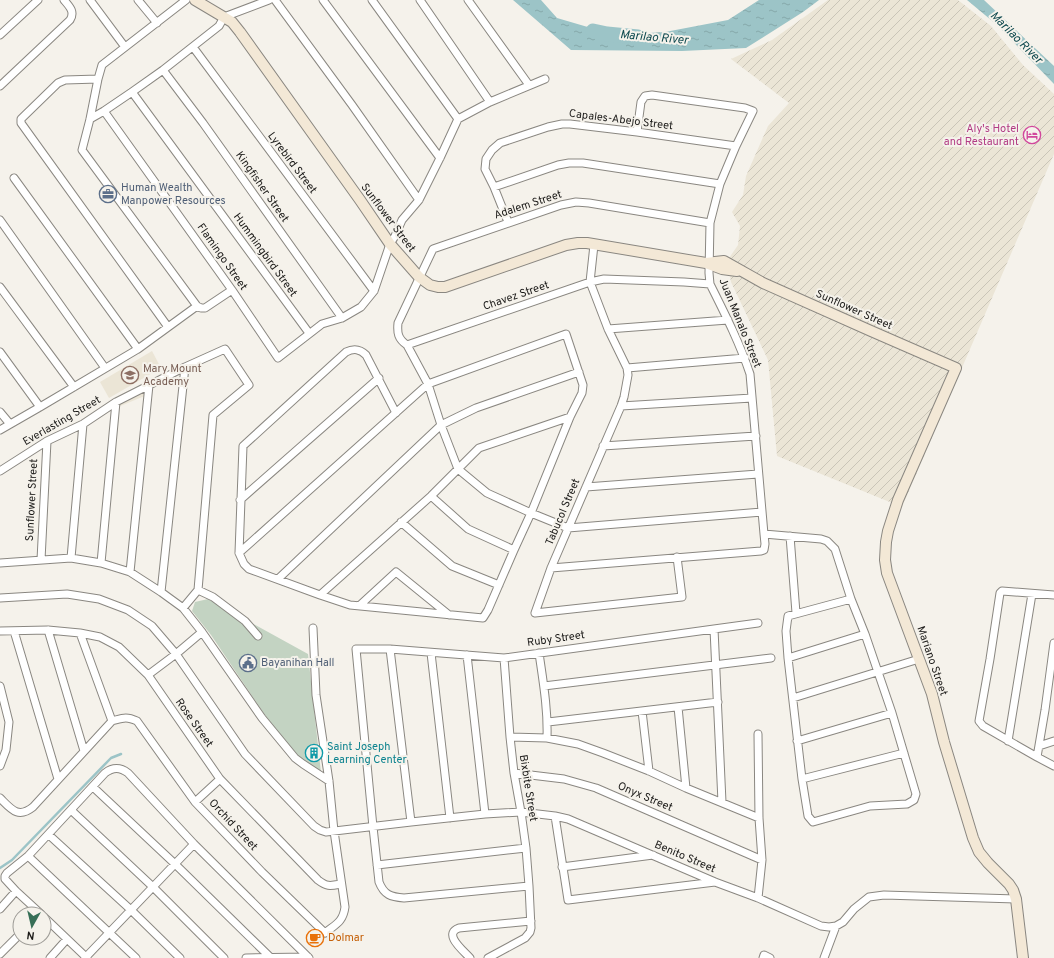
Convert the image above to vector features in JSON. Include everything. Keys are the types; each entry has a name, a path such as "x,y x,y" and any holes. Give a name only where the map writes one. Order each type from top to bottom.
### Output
{"main road":[{"name":"Sunflower Street","path":"195,0 232,22 390,244 419,277 430,285 445,287 566,245 578,243 709,263 722,269 742,272 763,283 956,368"},
{"name":"Mariano Street","path":"956,368 898,500 888,531 885,560 887,573 932,694 944,742 973,838 979,852 1013,890 1016,899 1024,958"}],"street":[{"path":"0,35 38,0"},
{"path":"0,86 70,20 73,12 64,0"},
{"path":"90,0 125,46"},
{"path":"138,0 157,23"},
{"path":"186,0 102,65 82,150 197,306 205,308 232,290"},
{"path":"90,119 104,112 163,70 219,26 224,17 269,0"},
{"path":"275,0 419,200"},
{"path":"323,0 440,158"},
{"path":"372,0 458,119"},
{"path":"420,0 490,102"},
{"path":"468,0 529,85"},
{"name":"Lyrebird Street","path":"192,47 374,291"},
{"name":"Kingfisher Street","path":"163,70 203,123 342,318"},
{"path":"98,79 65,80 58,83 22,119 20,123 168,327"},
{"path":"309,333 322,324 342,318 361,307 374,291 390,244 402,220 419,200 458,119 490,102 545,79"},
{"name":"Hummingbird Street","path":"132,92 309,333"},
{"name":"Juan Manalo Street","path":"637,132 641,102 645,96 652,95 745,108 753,112 736,146 720,184 710,223 709,263 710,284 745,358 750,374 765,544 764,550 677,557"},
{"name":"Flamingo Street","path":"104,112 232,290 278,358 309,333"},
{"name":"Capales-Abejo Street","path":"508,222 485,169 486,159 492,150 500,143 548,127 570,124 736,146"},
{"path":"494,187 558,165 569,163 583,163 720,184"},
{"path":"14,178 138,349"},
{"name":"Adalem Street","path":"419,277 433,249 508,222 561,205 576,202 710,223"},
{"path":"0,220 105,368"},
{"path":"594,245 590,282 608,329 627,368 745,358"},
{"path":"419,277 398,323 398,330 402,341 407,345 428,384 441,425 458,469 487,492 531,513 568,528 762,512"},
{"name":"Chavez Street","path":"407,345 590,282 604,279 710,284"},
{"path":"0,287 74,387"},
{"path":"0,430 138,349 197,306"},
{"path":"608,329 728,320"},
{"path":"238,553 396,413 428,384 566,334 583,385 582,393 570,417 531,513 488,610 482,618 350,606 249,569 244,564 238,553 243,446 346,352 357,349 362,351 379,378 396,413"},
{"name":"Everlasting Street","path":"0,471 47,441 83,424 116,402 149,384 225,349 249,385 213,415 198,590"},
{"path":"0,352 40,407"},
{"path":"161,592 185,367"},
{"name":"Tabucol Street","path":"627,368 628,375 621,406 551,568 535,613 682,597 677,557"},
{"path":"278,579 441,425 476,408 579,372"},
{"path":"240,500 379,378"},
{"path":"130,572 149,384"},
{"path":"621,406 752,398"},
{"path":"101,563 116,402"},
{"path":"0,412 10,424"},
{"path":"320,595 431,496 479,448 570,417"},
{"path":"71,558 83,424"},
{"path":"603,446 756,436"},
{"name":"Sunflower Street","path":"41,560 47,441"},
{"path":"586,487 758,474"},
{"path":"431,496 468,530 514,550"},
{"path":"401,522 452,566 499,585"},
{"path":"764,534 821,539 827,541 835,549 851,599 865,634 892,713 916,794 914,800 907,804 870,806 813,822 808,816 797,741 786,631 788,616 851,599"},
{"path":"790,536 796,613"},
{"path":"551,568 677,557"},
{"path":"0,563 71,558 101,563 130,572 161,592 183,608 202,632 262,718 295,758 329,781"},
{"path":"359,606 396,572 449,615"},
{"path":"183,608 198,590 213,597 245,621 258,636"},
{"path":"1054,595 1002,591 1000,593 979,721 983,726 1054,766"},
{"name":"Benito Street","path":"0,598 67,594 99,598 128,610 152,626 176,654 246,754 314,826 320,830 326,832 485,814 521,812 555,816 568,819 715,882 758,898 821,926 836,926"},
{"path":"1008,740 1032,594"},
{"name":"Ruby Street","path":"373,827 356,649 504,658 758,624"},
{"path":"313,628 316,695 329,781 341,884"},
{"path":"714,629 722,802"},
{"path":"48,630 84,751"},
{"name":"Rose Street","path":"0,631 48,630 80,633 100,637 119,647 148,675 220,778 318,880 325,885 330,886 341,884"},
{"path":"14,631 58,779"},
{"path":"148,675 202,632"},
{"path":"0,798 16,812 22,813 28,811 112,721 80,633"},
{"path":"788,658 865,634"},
{"path":"1037,757 1052,676 1054,643"},
{"path":"390,650 411,822"},
{"path":"431,653 450,818"},
{"path":"539,653 548,722 547,738"},
{"path":"467,656 485,814"},
{"name":"Bixbite Street","path":"504,658 514,773 526,848 531,921"},
{"path":"544,686 770,658"},
{"path":"793,698 919,659"},
{"path":"0,686 9,722 6,750 0,766"},
{"path":"548,722 718,702"},
{"path":"678,707 686,788"},
{"path":"1046,710 1054,708"},
{"path":"642,711 649,771"},
{"path":"797,741 892,713"},
{"name":"Orchid Street","path":"112,721 122,718 130,718 137,721 195,802 262,872 325,933 340,921 344,915 345,907 341,884"},
{"path":"758,734 759,818 762,860 758,898"},
{"path":"510,737 547,738 578,744 649,771 759,818"},
{"path":"1039,746 1054,741"},
{"path":"802,779 904,753"},
{"path":"32,906 5,879 5,876 49,835 105,773 110,769 123,769 194,844 309,957"},
{"name":"Onyx Street","path":"514,773 564,779 596,788 762,860"},
{"path":"195,802 220,778"},
{"path":"93,787 175,864 270,957"},
{"path":"71,810 153,887 224,958"},
{"path":"555,816 568,900 715,882"},
{"path":"373,827 379,882 381,888 386,894 404,898 529,886"},
{"path":"49,835 131,910 180,958"},
{"path":"52,925 86,958 194,844"},
{"path":"377,865 526,848"},
{"path":"562,867 653,855"},
{"path":"28,856 136,958"},
{"path":"0,909 16,891"},
{"path":"824,958 836,926 843,922 854,909 869,897 884,895 1016,899"},
{"path":"470,958 452,937 452,933 455,929 531,921 530,932 525,938 488,958"},
{"path":"50,958 67,939"},
{"path":"0,954 12,942"},
{"path":"763,958 764,955 770,958"},
{"path":"246,958 309,957"}],"shaded area":[{"path":"828,0 958,0 991,26 1023,65 1054,94 1054,154 902,507 777,456 768,360 731,282 727,261 738,245 740,226 732,212 743,195 746,176 768,126 789,103 731,59 772,40"},
{"name":"Mary Mount Academy","path":"152,351 161,368 109,398 100,382"},
{"name":"Mary Mount Academy","path":"148,386 147,395 118,407 116,403"}],"green space":[{"path":"208,599 308,654 321,773 299,760 265,715 211,635 192,611 195,602"}],"water":[{"path":"513,0 541,0 557,18 615,35 665,32 728,20 759,0 819,0 803,12 746,48 682,51 571,50"},
{"path":"967,0 984,0 1054,66 1054,84 997,25"}],"waterway":[{"name":"Marilao River","path":"593,31 638,37"},
{"path":"0,868 12,860 111,758 121,754"}],"place":[{"name":"Aly's Hotel and Restaurant","path":"1032,135"},
{"name":"Human Wealth Manpower Resources","path":"108,194"},
{"name":"Mary Mount Academy","path":"130,375"},
{"name":"Bayanihan Hall","path":"248,663"},
{"name":"Saint Joseph Learning Center","path":"314,753"},
{"name":"Dolmar","path":"315,938"}]}
